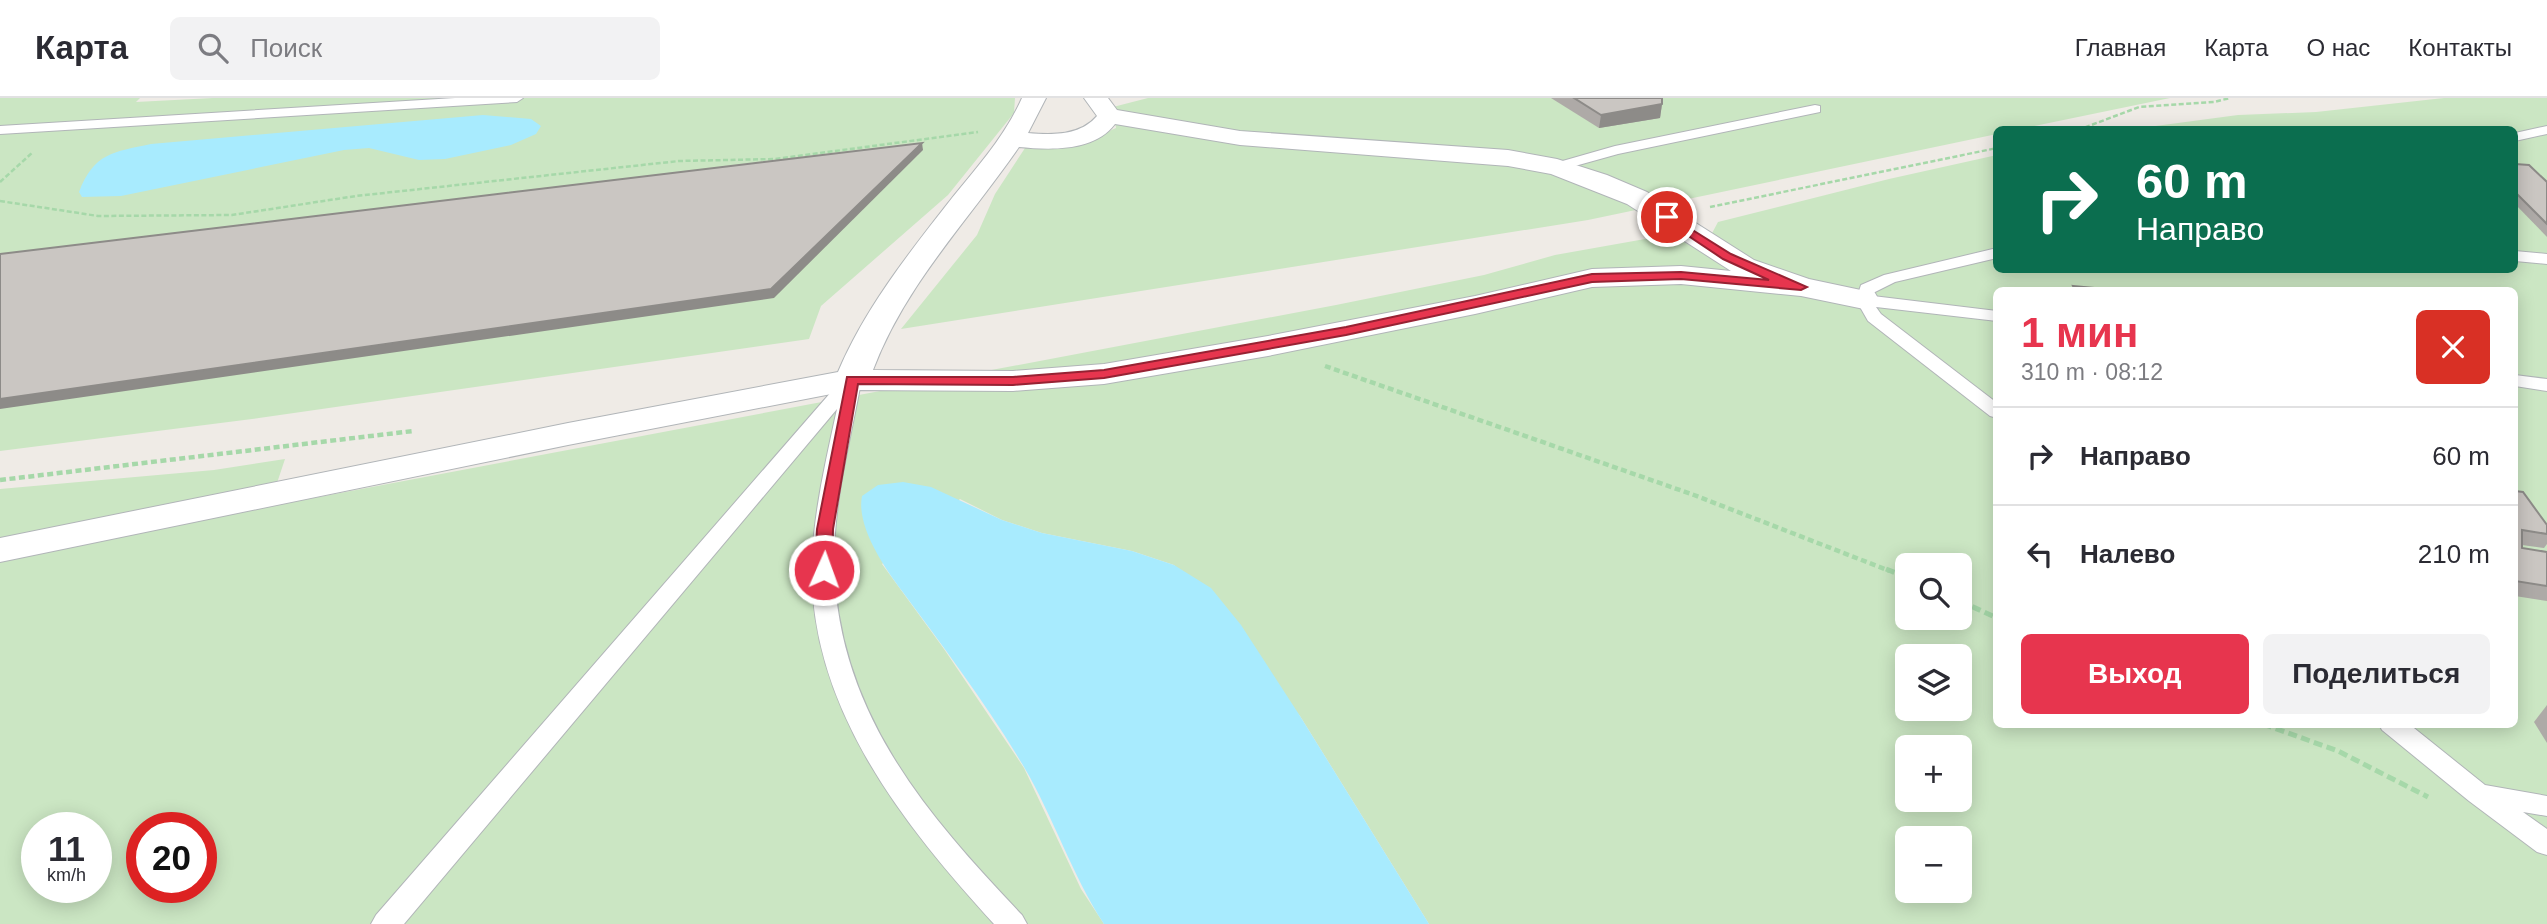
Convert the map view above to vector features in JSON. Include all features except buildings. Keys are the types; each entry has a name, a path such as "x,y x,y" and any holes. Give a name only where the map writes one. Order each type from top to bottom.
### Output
{"street":[{"path":"852,380 884,313 946,225 1017,133 1034,98"},
{"path":"1017,133 1050,141 1073,138 1100,128 1102,107 1240,138 1508,158 1556,167 1619,189 1727,257 1765,275 1801,287"},
{"path":"0,550 568,433 852,380 963,382 1054,379 1150,367 1475,305 1592,278 1681,275 1801,287 1864,300"}],"lane":[{"path":"0,130 517,98"},
{"path":"1556,167 1615,150 1815,109"},
{"path":"2518,136 2547,130"},
{"path":"1993,254 1890,278 1867,289 1864,300 1867,308 1880,322 1993,409"},
{"path":"2518,256 2547,259"},
{"path":"1864,300 1993,316"},
{"path":"386,924 852,380"},
{"path":"852,380 825,529 824,570 829,622 841,678 869,737 903,797 956,863 1012,924"},
{"path":"2518,381 2547,385"},
{"path":"2396,728 2478,794 2547,844"},
{"path":"2478,794 2547,806"}],"path":[{"path":"2089,126 2139,107 2214,102 2230,98"},
{"path":"0,201 98,216 175,218 232,215 370,194 679,161 775,159 1017,133"},
{"path":"1667,217 1993,149"},
{"path":"1268,346 1694,495 1895,573"},
{"path":"0,480 416,430"},
{"path":"1972,607 1993,616"},
{"path":"2274,728 2338,751 2436,802"}],"green space":[{"path":"0,98 140,98 136,102 213,98 1015,98 1014,113 948,195 821,306 809,339 259,418 0,451"},
{"path":"1148,98 2170,98 2035,126 1993,126 1993,135 1588,220 901,329 977,235 995,194 1027,145 1080,144 1116,128 1113,107"},
{"path":"2444,98 2547,98 2547,924 1429,924 1300,716 1174,565 1132,551 1042,533 1002,520 960,499 882,564 944,649 1024,768 1081,889 1104,924 0,924 0,489 214,470 285,459 277,483 255,509 1336,305 1484,275 1555,255 1645,239 1676,237 1731,270 1753,261 1710,237 1718,222 1993,156 1993,273 2518,273 2518,126 2156,126 2238,115 2316,112"}],"water":[{"path":"483,115 531,119 541,126 536,134 511,145 445,159 419,160 369,148 344,150 121,196 82,197 79,192 91,169 106,156 151,144"},
{"path":"903,482 931,487 1002,520 1042,533 1132,551 1174,565 1211,588 1241,625 1429,924 1104,924 1082,885 1035,786 1010,744 895,581 867,533 861,508 862,496 878,485"}],"route":[{"path":"824,570 825,529 852,380 1013,381 1104,374 1346,331 1592,278 1681,275 1801,287 1765,275 1727,257 1667,217"}]}
